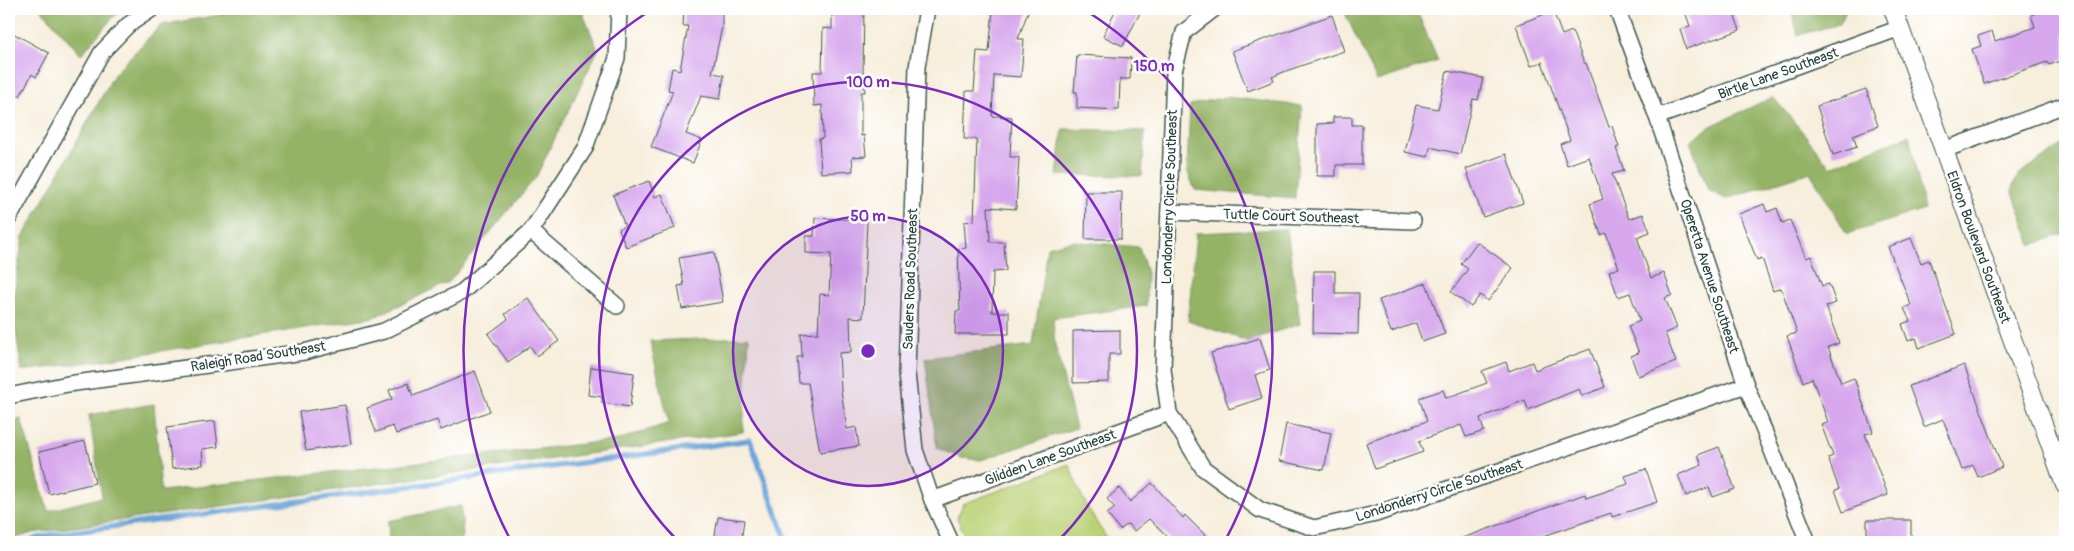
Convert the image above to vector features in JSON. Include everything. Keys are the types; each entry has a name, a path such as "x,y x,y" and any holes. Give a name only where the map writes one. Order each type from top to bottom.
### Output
{"street":[{"path":"9,218 102,52 128,25 152,9"},
{"name":"Raleigh Road Southeast","path":"9,396 68,384 304,352 384,331 462,292 530,231 585,148 617,58 619,9"},
{"name":"Sauders Road Southeast","path":"927,9 917,67 907,373 915,450 932,500 951,542"},
{"name":"Londonderry Circle Southeast","path":"1214,9 1184,32 1174,71 1163,369 1169,413 1203,468 1260,510 1314,528 1376,514 1746,385"},
{"name":"Operetta Avenue Southeast","path":"1617,9 1657,117 1746,385 1808,542"},
{"name":"Eldron Boulevard Southeast","path":"1893,9 2065,485"},
{"name":"Birtle Lane Southeast","path":"1657,117 1900,28"},
{"path":"1944,150 2065,105"},
{"name":"Tuttle Court Southeast","path":"1169,212 1413,221"},
{"path":"530,231 617,306"},
{"name":"Glidden Lane Southeast","path":"932,500 1169,413"}],"green space":[{"path":"41,9 126,9 113,17 81,55"},
{"path":"254,9 581,9 598,50 536,177 449,282 374,317 98,361 22,371 12,306 23,237 115,73 161,25"},
{"path":"1343,9 1416,9 1438,61 1377,81"},
{"path":"1791,9 1847,9 1840,24 1798,35"},
{"path":"1226,97 1302,106 1295,198 1195,190 1187,170 1190,105"},
{"path":"1773,97 1830,167 1909,135 1924,209 1847,234 1810,172 1726,199 1708,190 1690,141 1711,126"},
{"path":"1063,129 1145,131 1142,176 1057,175"},
{"path":"2065,143 2065,233 2032,245 2012,190 2018,175"},
{"path":"1287,229 1300,324 1247,341 1188,321 1196,233"},
{"path":"1072,241 1139,247 1147,273 1146,306 1053,318 1055,345 1076,428 981,460 961,458 937,448 925,358 1033,345 1047,247"},
{"path":"749,337 743,432 32,533 9,540 9,421 21,419 48,511 102,497 89,415 154,404 161,491 618,440 669,423 650,341"},
{"path":"1069,464 1086,505 1110,542 967,542 957,518 963,504"},
{"path":"461,506 463,537 458,542 389,542 388,521"}],"building":[{"path":"684,9 722,9 722,27 712,73 724,75 720,99 701,96 686,134 702,140 693,163 651,147 673,91 668,90 672,68 680,70 688,26 683,26"},
{"path":"832,9 864,9 863,71 865,92 861,92 861,136 864,135 866,156 852,157 853,171 821,173 819,139 823,138 822,105 814,106 813,72 822,72 823,28 832,29"},
{"path":"993,9 1029,9 1018,39 1024,39 1021,77 994,75 992,116 1012,117 1010,157 1019,157 1016,209 988,207 990,242 1004,242 1006,271 993,272 992,312 1009,312 1009,334 955,334 956,311 960,311 958,249 966,248 964,222 974,221 977,139 964,139 966,91 974,91 977,51 989,52"},
{"path":"1116,9 1142,9 1123,46 1103,36"},
{"path":"1684,9 1732,9 1740,30 1686,49 1680,29 1690,26"},
{"path":"2048,9 2065,9 2065,59 2049,65 2047,62 1984,84 1972,49 1981,46 1978,36 1992,31 1995,41 2035,27 2031,15"},
{"path":"1553,11 1562,35 1572,31 1584,63 1586,63 1609,127 1612,126 1619,147 1616,148 1624,171 1612,174 1629,219 1643,214 1650,232 1637,237 1651,278 1664,273 1672,295 1665,298 1677,328 1665,333 1676,362 1638,376 1631,356 1639,353 1628,326 1640,321 1630,293 1618,297 1609,271 1619,268 1606,233 1601,235 1590,204 1603,199 1589,157 1567,165 1560,144 1570,140 1542,62 1531,66 1516,25"},
{"path":"1332,15 1344,51 1286,71 1272,77 1274,81 1248,91 1232,51"},
{"path":"9,31 49,53 36,77 32,74 20,96 9,90"},
{"path":"1077,55 1131,58 1130,79 1120,79 1119,110 1077,108 1077,92 1074,92"},
{"path":"1447,71 1483,78 1478,100 1473,99 1460,154 1430,147 1428,157 1405,152 1416,105 1438,109"},
{"path":"1866,89 1878,126 1853,135 1857,147 1833,155 1817,106"},
{"path":"1333,117 1352,117 1352,125 1362,125 1362,165 1336,165 1336,176 1317,176 1317,124 1333,123"},
{"path":"1506,154 1523,203 1483,217 1466,169"},
{"path":"649,181 655,197 662,194 675,228 626,247 619,229 625,226 613,195"},
{"path":"1086,192 1122,192 1121,239 1085,239"},
{"path":"1764,204 1767,212 1777,208 1782,223 1790,220 1806,258 1811,256 1822,286 1829,284 1836,303 1826,306 1839,343 1828,347 1841,383 1854,378 1873,432 1865,434 1888,495 1843,512 1835,490 1839,489 1828,458 1833,456 1821,424 1828,422 1812,378 1803,382 1787,336 1797,333 1781,288 1773,291 1762,258 1757,260 1739,214"},
{"path":"815,218 867,220 863,318 850,317 851,352 839,353 841,390 847,429 856,427 859,446 820,452 808,383 799,383 797,357 802,357 801,334 818,333 820,294 829,295 831,254 806,253 806,236 814,236"},
{"path":"1911,238 1921,263 1929,260 1956,334 1919,348 1916,338 1908,341 1902,324 1910,321 1904,308 1911,305 1888,247"},
{"path":"1477,242 1513,268 1488,301 1480,295 1471,307 1451,292 1468,269 1461,264"},
{"path":"714,252 723,302 682,309 678,286 684,285 679,258"},
{"path":"1314,271 1335,271 1335,293 1359,293 1358,334 1313,333"},
{"path":"1426,283 1445,334 1422,342 1416,323 1391,332 1379,300"},
{"path":"528,298 559,341 537,356 530,346 508,362 488,334 508,319 505,314"},
{"path":"1120,330 1120,354 1109,354 1109,382 1073,383 1073,331"},
{"path":"1260,338 1270,370 1255,375 1262,398 1229,409 1211,353"},
{"path":"1590,349 1605,387 1582,396 1579,389 1528,410 1525,400 1480,418 1484,431 1466,437 1461,425 1419,441 1423,452 1375,469 1366,443 1427,421 1419,398 1443,390 1446,398 1487,383 1482,371 1506,362 1509,371 1532,362 1535,370"},
{"path":"1964,365 2002,467 1978,477 1973,465 1962,470 1943,419 1924,427 1909,386"},
{"path":"591,367 634,373 630,407 602,403 602,397 588,395"},
{"path":"475,371 490,411 441,430 437,420 396,434 393,426 376,432 367,408 392,399 389,390 408,383 413,396"},
{"path":"345,405 351,444 306,451 299,412"},
{"path":"215,421 218,447 202,449 203,465 172,469 167,427"},
{"path":"1286,424 1331,433 1324,470 1279,461"},
{"path":"85,441 95,483 49,494 39,452"},
{"path":"1719,447 1735,489 1713,497 1709,487 1686,496 1678,475 1702,465 1698,455"},
{"path":"1646,469 1657,502 1612,517 1611,513 1526,542 1457,542 1457,540 1585,494 1586,498 1628,484 1625,476"},
{"path":"1152,483 1183,518 1185,515 1212,542 1173,542 1149,519 1134,531 1128,524 1120,530 1107,514 1115,508 1107,499 1119,488 1130,502"},
{"path":"718,517 744,520 741,542 714,541"},
{"path":"1867,520 1911,520 1911,542 1872,542 1872,536 1867,536"}],"waterway":[{"path":"24,542 51,535 750,440 787,542"}]}
